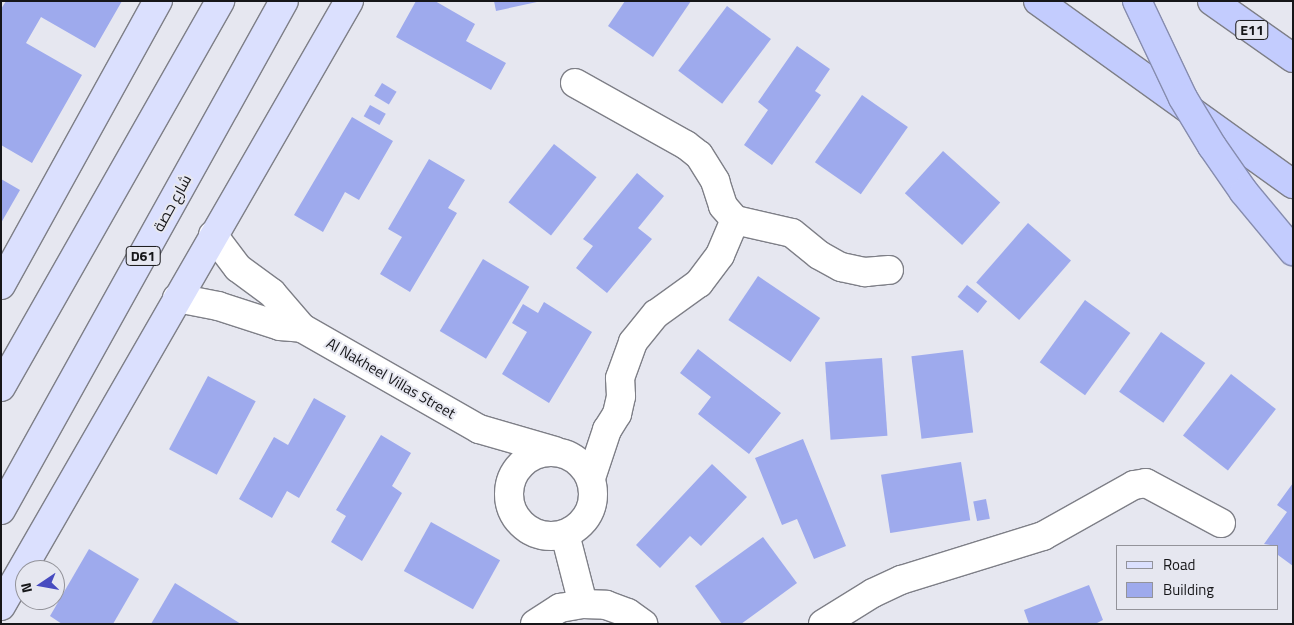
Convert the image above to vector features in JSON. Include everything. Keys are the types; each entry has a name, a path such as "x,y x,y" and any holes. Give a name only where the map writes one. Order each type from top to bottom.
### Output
{"highway":[{"path":"1038,1 1293,184"},
{"path":"1137,1 1170,73 1212,146 1244,192 1293,250"},
{"name":"E11","path":"1212,1 1293,58"}],"main road":[{"path":"1,285 158,1"},
{"path":"1,387 220,1"},
{"name":"شارع حصة","path":"1,510 284,1"},
{"path":"1,606 349,1"}],"street":[{"path":"575,83 686,145 699,155 716,181 723,206 735,220 792,233 819,256 841,267 865,272 889,270"},
{"path":"479,429 493,446 509,489 509,501 520,523 541,535 565,534 587,518 593,505 591,478 607,430 617,414 621,396 620,378 633,342 656,314 686,294 705,276 720,255 735,220"},
{"name":"Al Nakheel Villas Street","path":"213,235 238,268 272,293 302,328 479,429"},
{"name":"Al Nakheel Villas Street","path":"177,298 218,306 273,324 302,328"},
{"path":"479,429 560,452 584,466 591,478"},
{"path":"509,489 517,469 534,455 560,452 607,430"},
{"path":"823,624 873,593 901,580 1043,536 1134,485 1146,483 1221,523"},
{"path":"565,534 583,604"},
{"path":"535,624 560,608 583,604 606,605 643,624"}],"building":[{"path":"6,1 122,1 95,48 41,17 26,43 82,75 32,163 1,145 1,9"},
{"path":"416,1 435,1 475,24 466,41 506,63 491,90 396,37"},
{"path":"494,1 536,1 537,2 496,11"},
{"path":"625,1 691,1 653,57 608,26"},
{"path":"727,6 771,39 722,104 678,71"},
{"path":"797,46 830,69 815,91 821,95 772,165 744,145 768,110 758,102"},
{"path":"382,83 397,92 389,105 374,96"},
{"path":"862,95 908,127 861,194 815,162"},
{"path":"370,105 386,114 379,125 364,116"},
{"path":"352,117 393,141 359,200 345,192 323,232 294,215"},
{"path":"554,144 597,177 551,236 508,202"},
{"path":"943,151 1000,203 962,245 905,193"},
{"path":"429,159 465,180 448,208 457,213 410,292 380,274 402,237 388,229"},
{"path":"637,173 664,196 638,228 652,239 607,293 576,268 593,246 583,239"},
{"path":"1,179 20,190 1,223"},
{"path":"1028,223 1071,260 1019,320 976,283"},
{"path":"483,259 529,287 486,359 440,331"},
{"path":"758,276 820,318 791,362 728,320"},
{"path":"967,285 987,301 978,313 958,297"},
{"path":"1085,300 1130,333 1085,395 1040,362"},
{"path":"544,302 592,332 549,403 502,374 527,332 512,323 523,304 538,313"},
{"path":"1161,332 1205,363 1163,423 1119,392"},
{"path":"698,349 781,413 749,454 698,414 711,397 680,373"},
{"path":"963,350 973,432 922,439 911,356"},
{"path":"882,358 887,436 831,440 825,362"},
{"path":"1231,374 1276,409 1228,471 1183,435"},
{"path":"208,376 256,401 217,475 169,449"},
{"path":"314,398 346,416 299,498 287,491 272,518 239,499 274,437 288,445"},
{"path":"381,435 411,453 392,486 402,493 362,561 331,542 346,516 336,510"},
{"path":"803,439 846,546 814,559 797,519 782,525 755,458"},
{"path":"961,462 970,520 890,533 881,475"},
{"path":"712,464 747,497 701,546 690,536 660,568 636,545"},
{"path":"1293,483 1293,566 1279,556 1279,545 1264,544 1287,512 1277,505"},
{"path":"986,499 990,519 977,521 973,501"},
{"path":"431,522 500,560 473,609 404,571"},
{"path":"763,537 797,583 741,624 722,624 695,586"},
{"path":"89,549 139,579 113,624 62,624 50,616 53,610 65,610 65,590"},
{"path":"175,583 241,624 151,624"},
{"path":"1089,585 1103,620 1095,624 1029,624 1024,610"}]}
